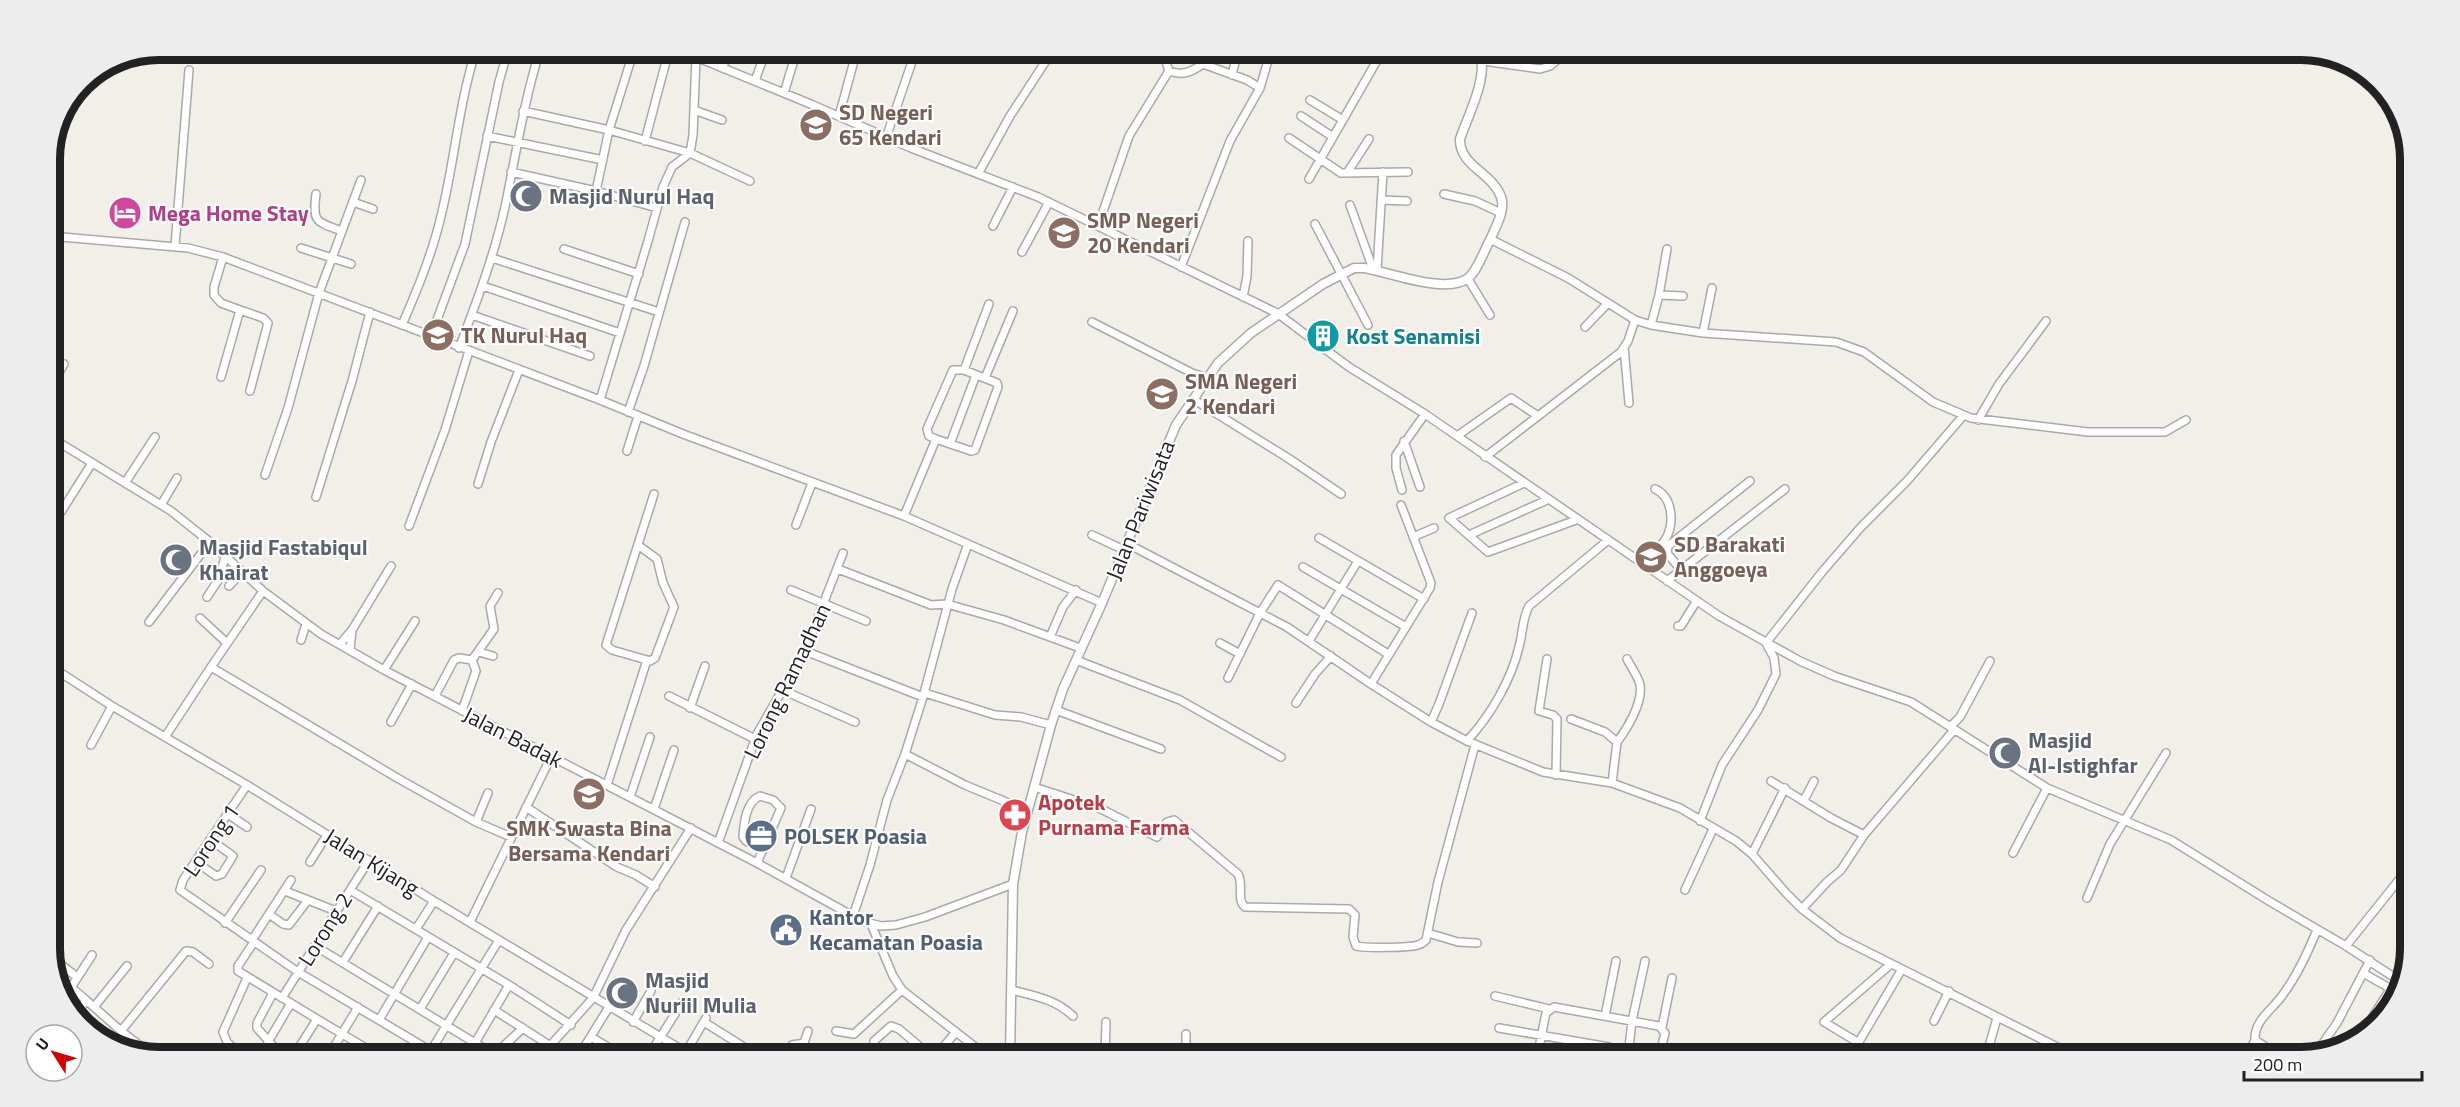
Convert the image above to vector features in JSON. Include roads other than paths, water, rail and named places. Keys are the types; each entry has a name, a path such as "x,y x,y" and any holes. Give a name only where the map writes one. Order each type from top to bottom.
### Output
{"street":[{"path":"402,325 433,249 443,211 465,84 473,60"},
{"path":"431,336 462,258 506,60"},
{"path":"459,348 492,258 523,111 537,60"},
{"path":"596,191 609,130 631,60"},
{"path":"645,141 666,60"},
{"path":"690,153 697,60"},
{"path":"709,60 722,68 886,138 1049,202 1277,313 1310,340 1349,367 1425,414 1696,602 1784,654 1834,675 1911,702 2047,788 2126,819 2171,840 2395,977"},
{"path":"722,68 726,60"},
{"path":"755,81 762,60"},
{"path":"784,93 794,60"},
{"path":"839,116 854,60"},
{"path":"886,138 913,60"},
{"path":"978,174 1010,116 1046,60"},
{"path":"1165,60 1169,71 1179,75 1186,74 1203,64 1260,88"},
{"path":"1232,75 1236,60"},
{"path":"1181,267 1230,141 1260,88 1268,60"},
{"path":"1309,180 1377,60"},
{"path":"1342,273 1359,267 1426,283 1448,284 1468,279 1501,213 1502,197 1497,189 1465,158 1460,147 1460,139 1482,75 1483,61 1540,69 1550,66 1557,60"},
{"path":"175,246 189,70"},
{"path":"1098,226 1129,136 1169,71"},
{"path":"1310,100 1343,120"},
{"path":"694,110 722,120"},
{"path":"523,111 609,130 690,153 750,181"},
{"path":"1301,116 1333,137"},
{"path":"488,136 603,160"},
{"path":"1289,138 1341,173 1408,172"},
{"path":"1347,172 1369,139"},
{"path":"600,400 667,175 678,160 690,153"},
{"path":"511,172 596,191 657,208"},
{"path":"1375,269 1383,172"},
{"path":"265,475 288,408 320,293 361,180"},
{"path":"993,226 1013,187"},
{"path":"316,194 313,212 315,218 319,223 342,231"},
{"path":"1444,194 1474,201 1501,213"},
{"path":"1381,200 1407,201"},
{"path":"353,202 373,209"},
{"path":"1022,252 1049,202"},
{"path":"1350,205 1375,269"},
{"path":"628,412 644,366 685,222"},
{"path":"1315,224 1368,325"},
{"path":"60,237 175,246 223,258 904,516 1102,603"},
{"path":"1490,239 1568,278 1635,320 1651,325 1703,333 1836,342 1853,346 1933,402 1963,416 1978,420 2088,432 2165,432 2186,420"},
{"path":"1243,297 1248,241"},
{"path":"301,248 351,264"},
{"path":"564,249 639,274"},
{"path":"1651,325 1667,249"},
{"path":"223,258 214,287 214,295 220,303 263,318 268,324 250,391"},
{"path":"492,258 658,312"},
{"name":"Jalan Pariwisata","path":"1010,1047 1013,884 1018,849 1051,725 1080,648 1102,603 1176,425 1207,378 1229,352 1277,313 1342,273"},
{"path":"1468,279 1491,315"},
{"path":"483,286 620,333"},
{"path":"1703,333 1712,288"},
{"path":"1659,295 1683,296"},
{"path":"1586,327 1608,303"},
{"path":"964,370 989,304"},
{"path":"221,377 240,310"},
{"path":"985,378 1013,311"},
{"path":"316,497 345,408 370,312"},
{"path":"472,315 590,356"},
{"path":"1485,457 1603,368 1624,347 1635,320"},
{"path":"1978,420 1999,384 2046,321"},
{"path":"1092,322 1192,373 1207,378"},
{"path":"1624,347 1629,403"},
{"path":"409,526 445,430 469,351"},
{"path":"60,370 64,363"},
{"path":"957,369 964,370 997,383 998,387 975,450 971,451 929,436 927,429 951,372 957,369"},
{"path":"478,484 491,442 519,370"},
{"path":"950,444 976,375"},
{"path":"1457,436 1511,398 1538,416"},
{"path":"1193,399 1341,494"},
{"path":"1402,490 1395,461 1404,441 1425,414"},
{"path":"627,451 638,416"},
{"path":"1766,643 1861,527 1907,481 1963,416"},
{"path":"125,483 155,437"},
{"path":"904,516 936,439"},
{"path":"1404,441 1420,487"},
{"name":"Jalan Badak","path":"60,443 161,505 210,542 263,591 306,624 384,670 757,862 853,916 871,924 896,925 925,917 1013,884"},
{"path":"60,513 92,463"},
{"path":"161,505 177,478"},
{"path":"1681,570 1667,553 1668,546 1750,481"},
{"path":"796,525 812,483"},
{"path":"1524,483 1449,518 1488,552 1576,520"},
{"path":"1640,563 1657,548 1669,530 1670,507 1667,500 1655,489"},
{"path":"1667,581 1785,489"},
{"path":"638,544 657,560 663,583 674,603 672,616 655,658 650,661 612,650 606,645 638,544 654,494"},
{"path":"1469,535 1547,500"},
{"path":"1371,684 1424,599 1431,583 1401,505"},
{"path":"1413,537 1434,528"},
{"path":"1092,535 1125,547 1260,613 1309,641 1431,722 1475,745 1514,762 1556,775 1612,783 1680,808 1736,841 1752,854 1802,909 1840,938 1949,991 2056,1047"},
{"path":"1319,538 1424,599"},
{"path":"1467,741 1487,718 1511,671 1529,606 1607,541"},
{"path":"149,621 210,542"},
{"path":"853,916 870,865 887,800 924,695 947,604 968,544"},
{"name":"Lorong Ramadhan","path":"718,843 755,739 805,651 843,553"},
{"path":"207,597 219,579 225,556"},
{"path":"1309,641 1358,561"},
{"path":"340,644 352,630 391,566"},
{"path":"1303,567 1406,627"},
{"path":"838,569 931,604 947,604 1080,648"},
{"path":"229,586 242,572"},
{"path":"1228,678 1260,613 1278,585 1389,654"},
{"path":"791,590 866,621"},
{"path":"1050,637 1063,607 1076,590"},
{"path":"165,737 263,591"},
{"path":"472,660 494,629 490,606 498,594"},
{"path":"1678,626 1682,626 1696,602"},
{"path":"1431,722 1472,613"},
{"path":"200,618 227,643"},
{"path":"384,670 415,621"},
{"path":"301,640 306,624"},
{"path":"350,650 352,630"},
{"path":"1220,643 1240,654"},
{"path":"1700,821 1722,765 1758,710 1776,674 1774,658 1766,643"},
{"path":"805,651 924,695 995,715 1021,717 1051,725"},
{"path":"479,652 493,656"},
{"path":"1296,703 1330,656"},
{"path":"435,696 454,660 459,658 472,660"},
{"path":"1547,659 1539,711 1554,715 1557,719 1556,775"},
{"path":"1612,783 1617,742 1629,722 1640,693 1638,680 1627,659"},
{"path":"462,711 476,671 472,660"},
{"path":"607,785 647,660"},
{"path":"1076,660 1180,700 1281,757"},
{"path":"1802,909 1841,870 1864,835 1952,729 1990,661"},
{"path":"690,708 705,666"},
{"path":"211,667 399,779 476,822 511,837"},
{"name":"Jalan Kijang","path":"60,673 593,998 677,1047"},
{"path":"391,722 412,684"},
{"path":"782,690 855,722"},
{"path":"669,696 755,739"},
{"path":"91,745 112,706"},
{"path":"1056,710 1161,749"},
{"path":"1571,719 1610,734 1617,742"},
{"path":"630,797 650,737"},
{"path":"1034,787 1099,808 1157,837 1167,822 1174,820 1238,874 1241,879 1240,901 1245,907 1352,910 1355,915 1354,944 1359,947 1418,945 1426,940 1428,933 1438,882 1475,745"},
{"path":"654,809 674,750"},
{"path":"2087,898 2110,844 2166,753"},
{"path":"905,754 965,785 1028,811"},
{"path":"470,922 551,757"},
{"path":"1771,781 1831,818 1864,835"},
{"path":"1804,800 1814,781"},
{"name":"Lorong 1","path":"225,923 184,894 180,886 247,785"},
{"path":"1752,854 1785,788"},
{"path":"2013,854 2047,788"},
{"path":"476,822 488,794"},
{"path":"757,862 781,808 774,800 760,796 755,798 748,810 743,837 762,849"},
{"path":"526,807 617,867 655,887"},
{"path":"786,878 811,809"},
{"path":"228,814 247,827"},
{"path":"494,1010 550,1046 593,998 626,930 691,828"},
{"path":"1685,890 1713,829"},
{"path":"310,862 327,835"},
{"path":"196,862 216,876 222,874 234,856 211,840"},
{"name":"Lorong 2","path":"282,998 369,860"},
{"path":"261,870 225,923 298,972 379,1020 419,1047"},
{"path":"2346,946 2400,878"},
{"path":"291,880 237,969 247,978 362,1047"},
{"path":"285,891 336,911"},
{"path":"350,891 571,1025"},
{"path":"269,914 283,924 289,925 308,900"},
{"path":"416,929 434,901"},
{"path":"343,962 378,906"},
{"path":"871,924 893,976 902,990 973,1047"},
{"path":"2251,1047 2259,1022 2283,995 2317,930"},
{"path":"1428,933 1458,942 1477,943"},
{"path":"379,1020 428,937"},
{"path":"433,1047 500,940"},
{"path":"315,946 396,993 481,1047"},
{"path":"121,1030 186,951 194,952 209,964"},
{"path":"420,1009 454,953"},
{"path":"92,955 77,977 73,989 139,1045"},
{"path":"2322,1045 2337,1023 2370,960"},
{"path":"1605,1016 1616,961"},
{"path":"1629,1047 1632,1021 1645,961"},
{"path":"1858,1042 1824,1022 1892,964"},
{"path":"62,966 77,977"},
{"path":"94,1007 127,966"},
{"path":"1856,1047 1902,969"},
{"path":"2363,973 2391,988 2375,1014"},
{"path":"232,1047 223,1032 247,978"},
{"path":"1662,1047 1665,1033 1662,1027 1672,978"},
{"path":"475,1043 508,986"},
{"path":"836,1031 854,1034 902,990"},
{"path":"1012,990 1050,1000 1063,1006 1073,1016"},
{"path":"633,1022 651,991"},
{"path":"1934,1021 1949,991"},
{"path":"273,993 257,1025 273,1047"},
{"path":"1495,996 1549,1009 1562,1008 1662,1027"},
{"path":"81,1008 86,1000"},
{"path":"654,1047 683,1001"},
{"path":"268,1042 291,1003"},
{"path":"335,1047 358,1007"},
{"path":"584,1047 609,1007"},
{"path":"1539,1047 1546,1013 1549,1009"},
{"path":"1989,1047 1997,1018"},
{"path":"300,1047 317,1019"},
{"path":"689,1047 705,1020 744,1047"},
{"path":"1106,1022 1106,1047"},
{"path":"874,1047 874,1041 891,1026 899,1029 920,1047"},
{"path":"503,1047 523,1028"},
{"path":"1499,1028 1608,1047"},
{"path":"792,1047 804,1043 808,1031"},
{"path":"944,1047 956,1034"},
{"path":"1186,1034 1186,1047"},
{"path":"591,1036 605,1047"},
{"path":"2254,1040 2265,1047"}],"place":[{"name":"SD Negeri 65 Kendari","path":"816,125"},
{"name":"Masjid Nurul Haq","path":"526,196"},
{"name":"Mega Home Stay","path":"125,213"},
{"name":"SMP Negeri 20 Kendari","path":"1064,233"},
{"name":"TK Nurul Haq","path":"438,335"},
{"name":"Kost Senamisi","path":"1323,336"},
{"name":"SMA Negeri 2 Kendari","path":"1162,394"},
{"name":"SD Barakati Anggoeya","path":"1651,557"},
{"name":"Masjid Fastabiqul Khairat","path":"176,560"},
{"name":"Masjid Al-Istighfar","path":"2005,753"},
{"name":"SMK Swasta Bina Bersama Kendari","path":"589,794"},
{"name":"Apotek Purnama Farma","path":"1015,815"},
{"name":"POLSEK Poasia","path":"761,836"},
{"name":"Kantor Kecamatan Poasia","path":"786,930"},
{"name":"Masjid Nuriil Mulia","path":"622,993"}]}
